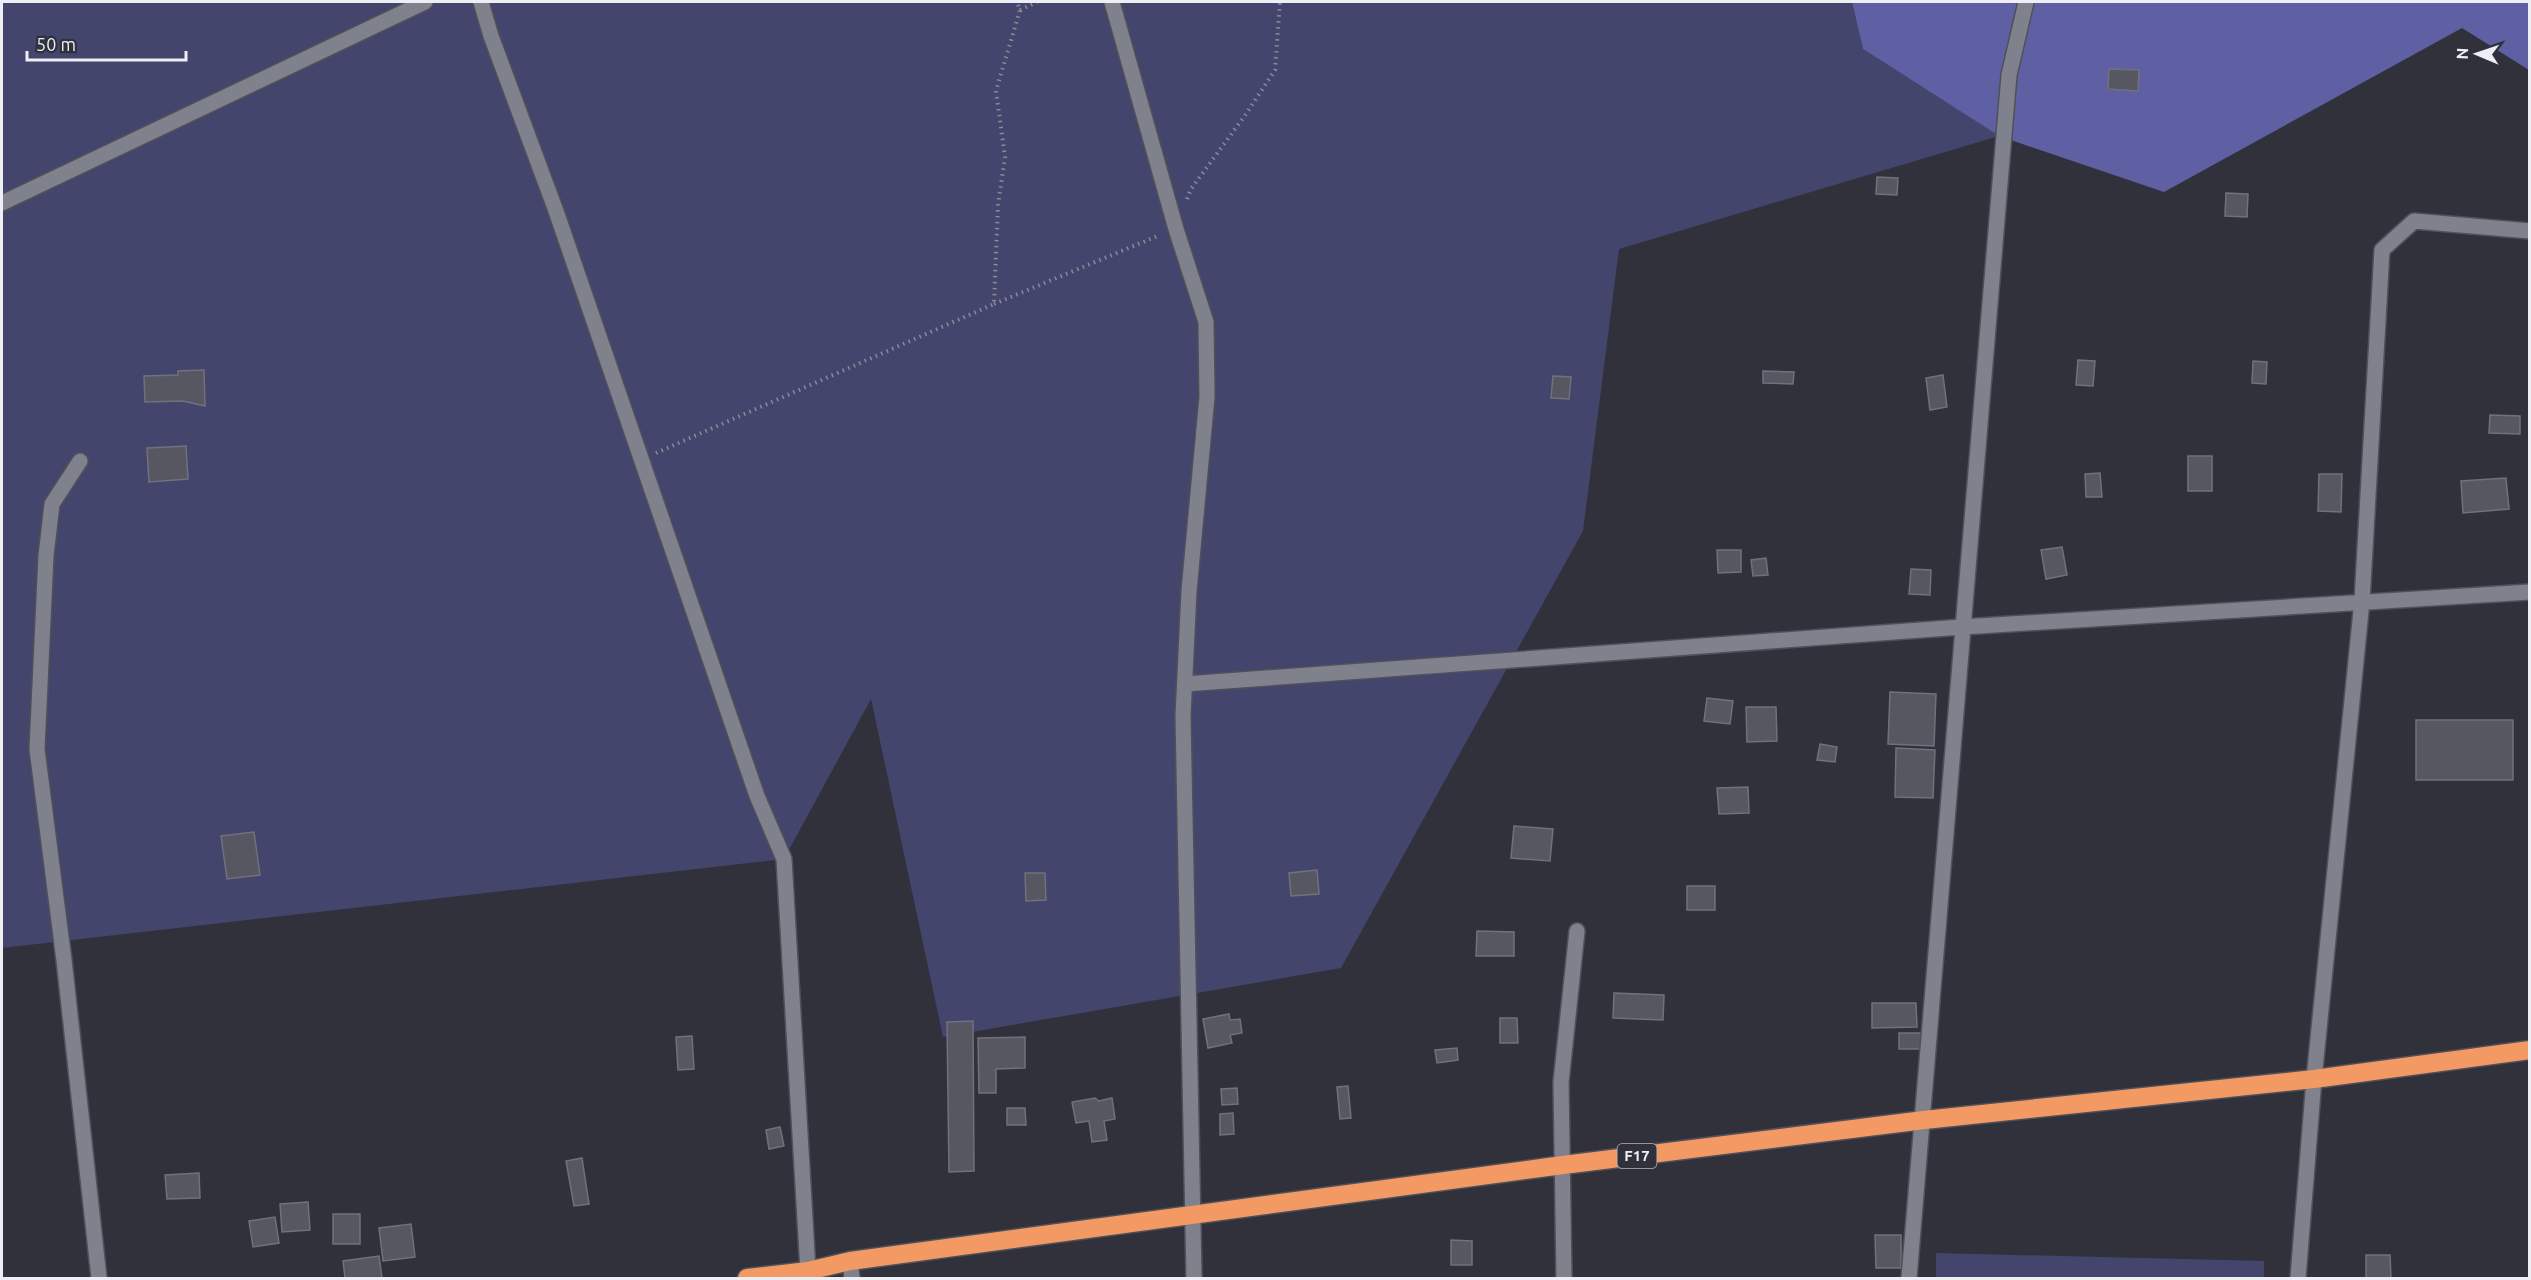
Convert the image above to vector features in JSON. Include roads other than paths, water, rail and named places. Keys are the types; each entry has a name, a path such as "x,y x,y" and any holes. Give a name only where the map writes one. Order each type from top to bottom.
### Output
{"highway":[{"name":"F17","path":"747,1278 808,1271 851,1270 1192,1215 1563,1165 1924,1120 2314,1080 2529,1050"}],"street":[{"path":"2,203 425,2"},
{"path":"481,2 491,36 556,211 757,796 784,859 808,1271"},
{"path":"1112,2 1173,217 1206,322 1207,397 1190,591 1183,716 1194,1278"},
{"path":"1909,1278 1924,1120 1962,627 2009,75 2026,2"},
{"path":"2298,1278 2314,1080 2362,602 2382,250 2414,221 2529,231"},
{"path":"80,460 52,504 46,556 37,749 64,960 99,1278"},
{"path":"1185,684 1962,627 2529,592"},
{"path":"1564,1278 1561,1082 1577,931"}]}
